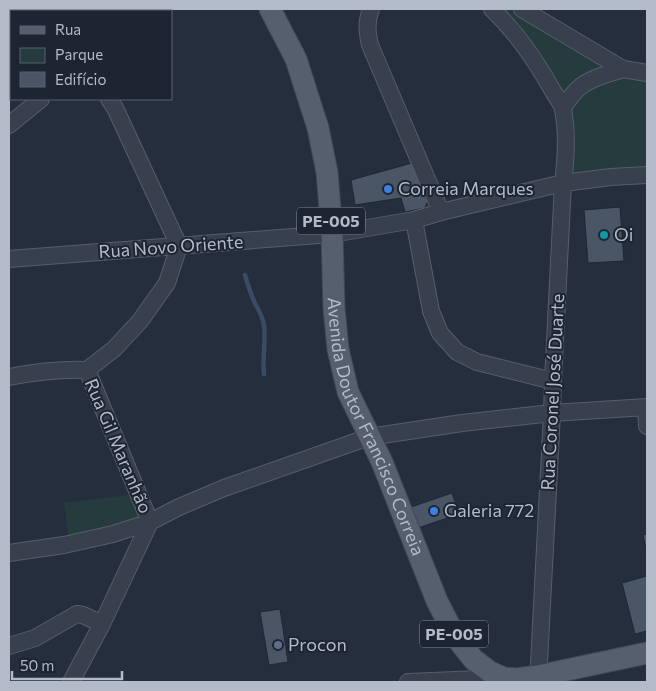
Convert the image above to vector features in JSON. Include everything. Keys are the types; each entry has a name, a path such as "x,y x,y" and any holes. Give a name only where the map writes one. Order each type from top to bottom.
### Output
{"main road":[{"name":"Avenida Doutor Francisco Correia","path":"270,9 296,59 318,128 327,172 332,234 334,308 338,349 348,392 382,462 437,601 455,636 473,659 490,672 504,678"},
{"path":"504,678 538,679 647,652"}],"street":[{"path":"371,9 366,31 370,45 441,212"},
{"path":"492,9 509,26 538,65 563,108 581,86 595,78 623,69"},
{"path":"509,26 523,10 623,69 647,73"},
{"path":"9,125 40,100"},
{"path":"9,377 65,369 87,370 114,349 140,321 167,283 179,246 128,135 110,100"},
{"name":"Rua Coronel José Duarte","path":"538,679 563,184 566,162 563,108"},
{"name":"Rua Novo Oriente","path":"9,259 332,234 414,220 563,184 610,177 647,175"},
{"path":"414,220 431,311 440,333 457,352 477,362 553,381"},
{"name":"Rua Gil Maranhão","path":"71,682 102,624 150,522 87,370"},
{"path":"9,553 64,545 113,534 150,522 179,507 224,488 369,437 552,413 647,407 647,426"},
{"path":"9,646 34,638 77,614 102,624"},
{"path":"408,682 504,678"}],"green space":[{"path":"492,9 522,9 623,69 595,79 563,108"},
{"path":"622,74 647,79 647,171 569,176 568,112 587,90"},
{"path":"134,494 148,527 69,540 64,503"}],"building":[{"name":"Correia Marques","path":"412,163 428,200 425,208 405,212 401,198 355,205 351,180"},
{"name":"Oi","path":"620,207 624,261 588,263 584,210"},
{"name":"Galeria 772","path":"452,493 459,514 415,529 408,508"},
{"path":"647,534 647,553 643,535"},
{"path":"647,576 647,631 635,634 622,583"},
{"path":"280,609 288,662 269,665 260,612"}],"waterway":[{"path":"245,275 264,323 264,374"}],"place":[{"name":"Correia Marques","path":"388,189"},
{"name":"Oi","path":"604,235"},
{"name":"Galeria 772","path":"434,511"},
{"name":"Procon","path":"278,645"}]}
